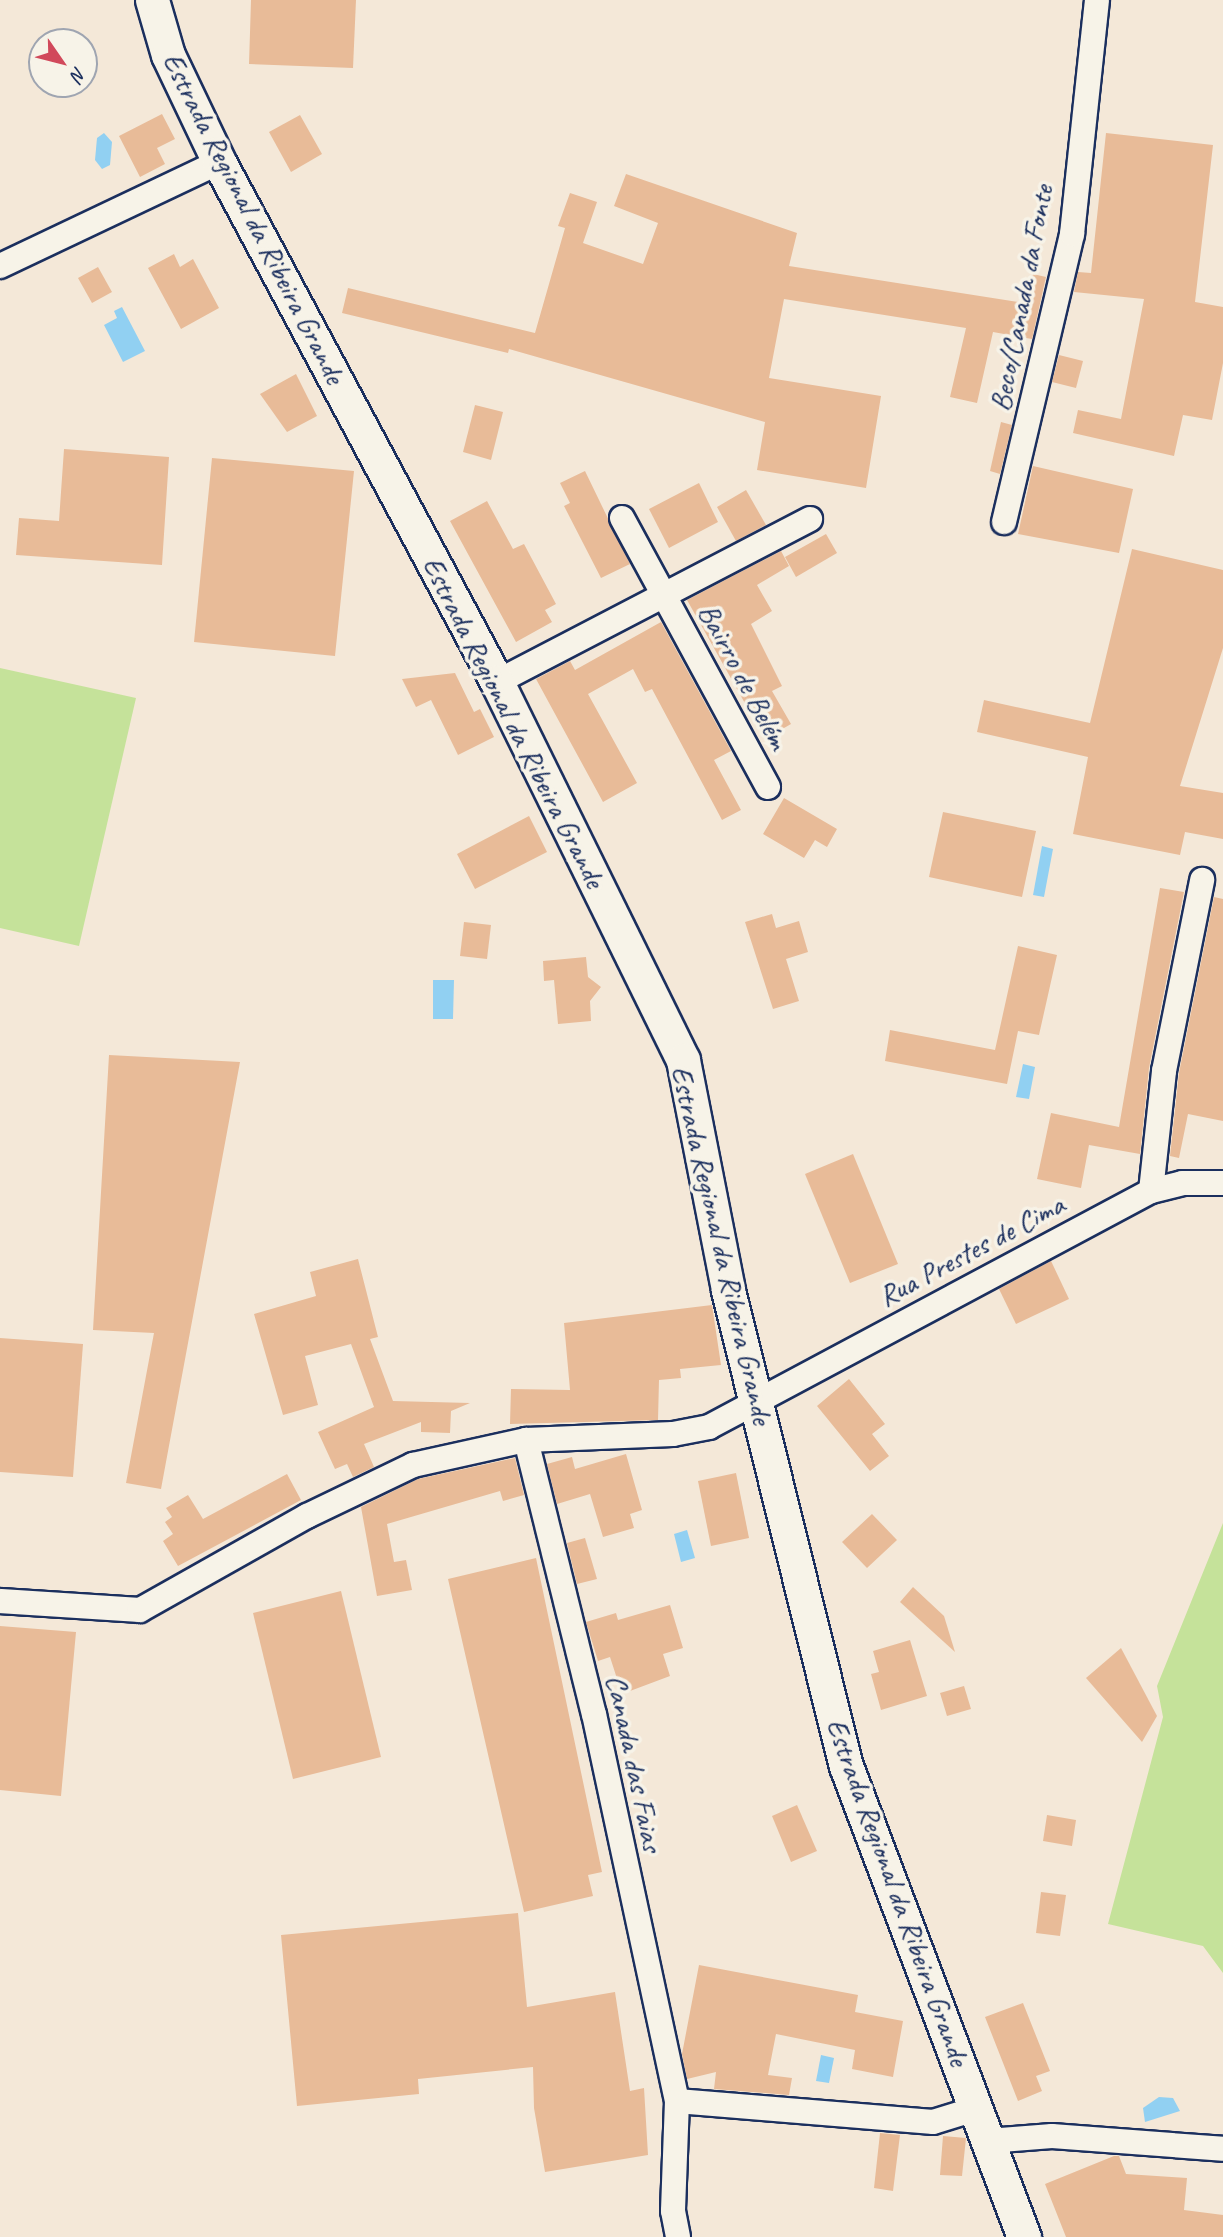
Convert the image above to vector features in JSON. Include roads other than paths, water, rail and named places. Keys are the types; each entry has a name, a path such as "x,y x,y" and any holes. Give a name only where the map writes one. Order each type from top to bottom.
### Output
{"main road":[{"name":"Estrada Regional da Ribeira Grande","path":"152,0 168,55 219,162 497,681 683,1060 728,1290 846,1766 1024,2237"}],"street":[{"name":"Beco/Canada da Fonte","path":"1004,522 1072,234 1097,0"},
{"path":"0,266 219,162"},
{"name":"Bairro de Belém","path":"622,518 768,787"},
{"name":"Bairro de Belém","path":"497,681 810,519"},
{"path":"1151,1191 1164,1071 1202,880"},
{"name":"Rua Prestes de Cima","path":"0,1601 139,1610 155,1605 307,1516 413,1465 526,1440 673,1434 709,1427 1151,1191 1182,1183 1223,1183"},
{"name":"Canada das Faias","path":"526,1440 594,1714 642,1953 677,2101 673,2211 678,2237"},
{"path":"677,2101 933,2122 975,2109"},
{"path":"988,2141 1052,2136 1223,2150"}],"water":[{"path":"104,133 112,142 110,165 102,169 95,160 97,138"},
{"path":"122,307 145,351 123,362 104,325 117,318 114,311"},
{"path":"1042,846 1053,849 1044,897 1033,895"},
{"path":"433,980 454,980 453,1019 433,1019"},
{"path":"1023,1064 1035,1067 1029,1099 1016,1097"},
{"path":"687,1530 695,1558 681,1562 674,1534"},
{"path":"821,2055 834,2058 829,2083 816,2081"},
{"path":"1159,2097 1173,2098 1180,2111 1145,2122 1143,2108"}]}
